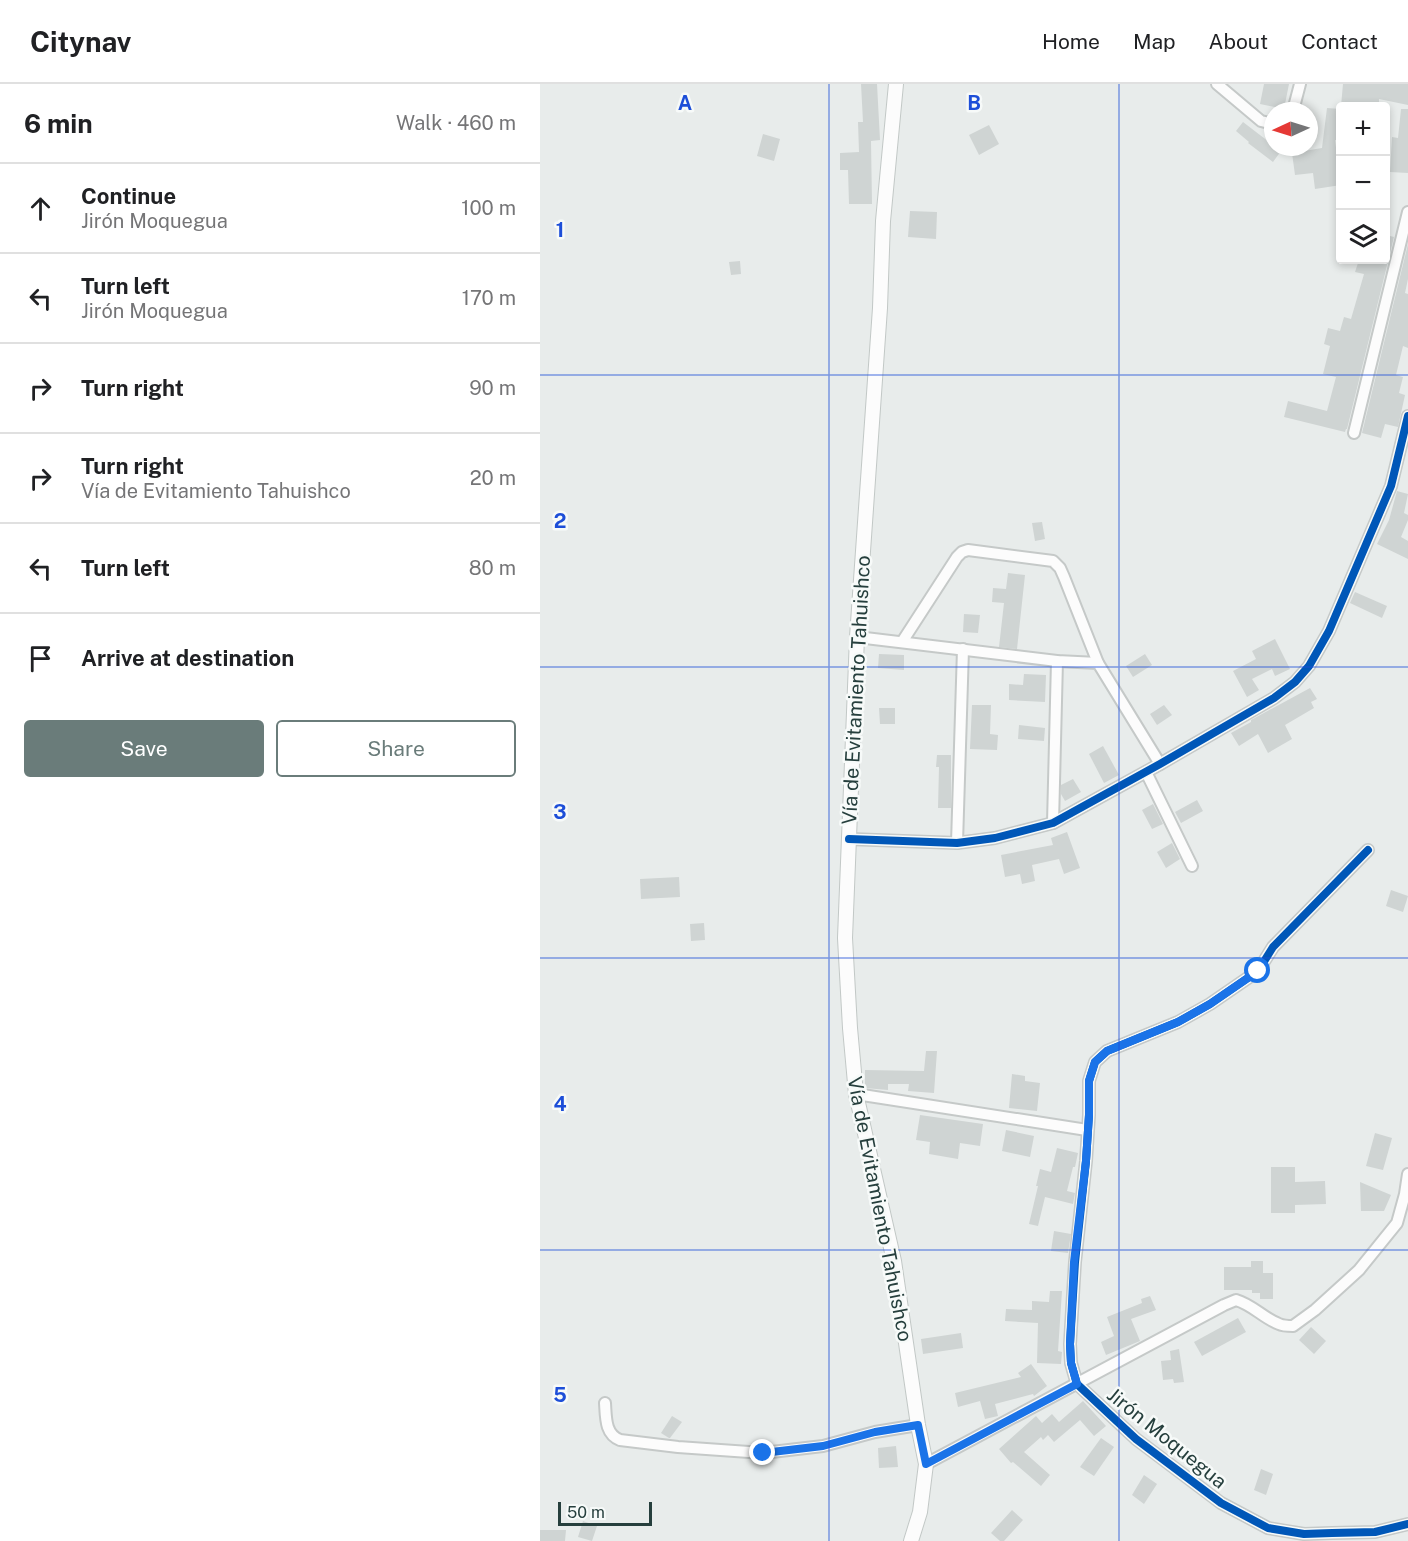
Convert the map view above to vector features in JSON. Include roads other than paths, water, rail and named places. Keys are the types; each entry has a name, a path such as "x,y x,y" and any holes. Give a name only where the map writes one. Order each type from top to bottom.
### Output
{"main road":[{"name":"Vía de Evitamiento Tahuishco","path":"896,84 883,221 880,308 856,637 845,938 856,1094 894,1261 918,1425 926,1464 920,1512 911,1541"}],"street":[{"path":"1217,84 1264,121"},
{"path":"1295,102 1300,84"},
{"path":"1354,433 1406,230 1408,212"},
{"path":"849,838 957,843 995,838 1053,824 1274,698 1295,682 1309,666 1329,631 1391,486 1408,416"},
{"path":"902,642 962,552 968,550 1053,561 1060,568 1064,577 1098,663 1160,764"},
{"path":"856,637 1057,661 1098,663"},
{"path":"957,843 963,649"},
{"path":"1053,824 1057,661"},
{"path":"1146,771 1192,866"},
{"path":"1077,1384 1071,1363 1070,1344 1074,1262 1086,1161 1089,1081 1095,1062 1107,1051 1178,1022 1210,1004 1258,971 1273,947 1368,850"},
{"path":"856,1094 1087,1130"},
{"path":"926,1464 1236,1300 1248,1304 1280,1324 1293,1326 1315,1310 1359,1270 1397,1222 1408,1174"},
{"name":"Jirón Moquegua","path":"1077,1384 1136,1440 1221,1503 1268,1528 1304,1534 1375,1532 1408,1524"},
{"path":"605,1403 608,1428 613,1437 620,1440 763,1453 823,1446 875,1432 918,1425"}]}
